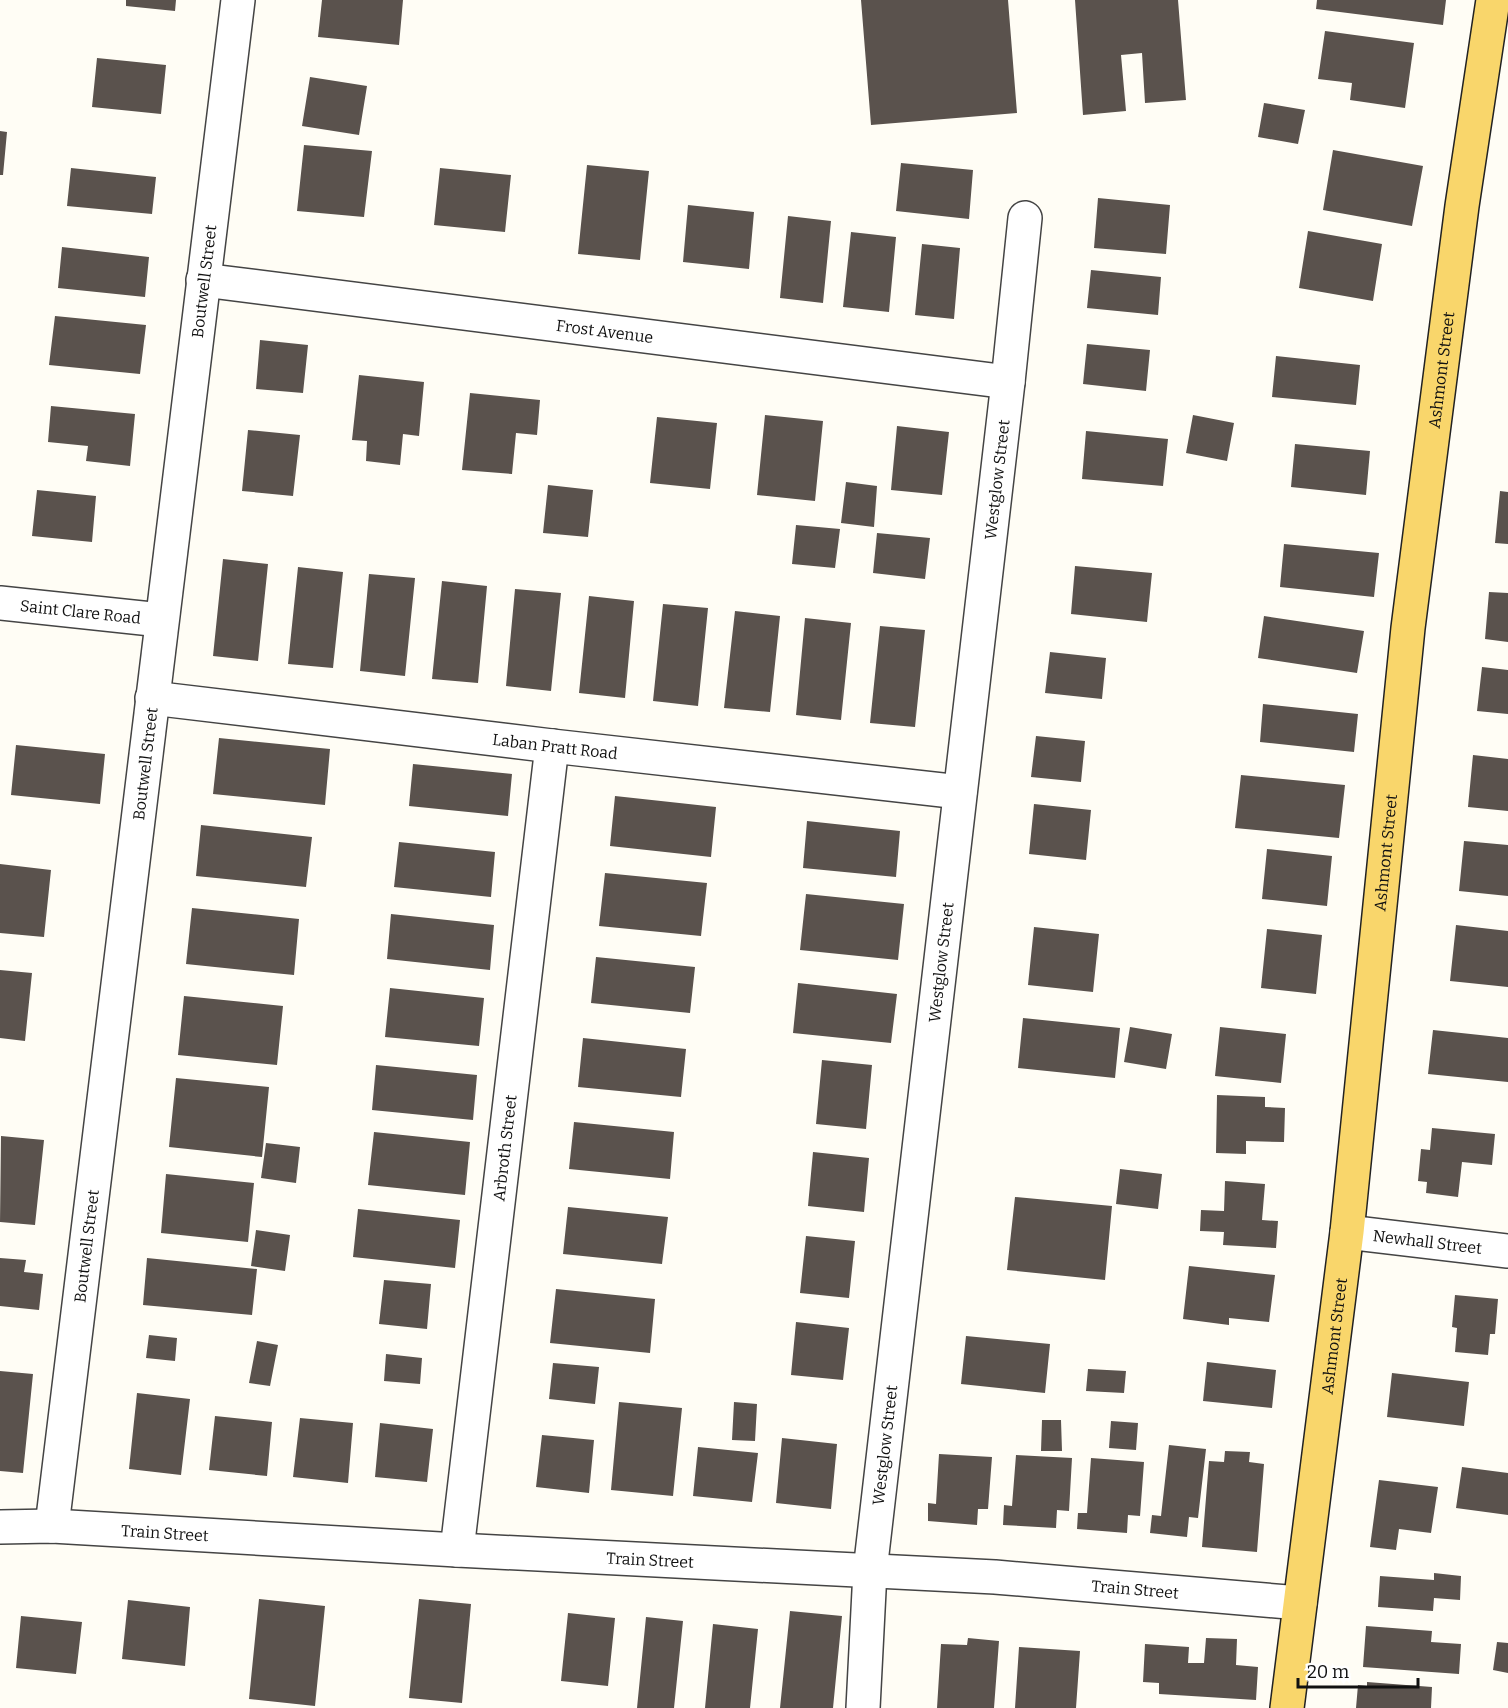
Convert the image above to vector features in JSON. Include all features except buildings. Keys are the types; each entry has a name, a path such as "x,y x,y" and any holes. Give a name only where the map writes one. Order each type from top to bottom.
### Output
{"main road":[{"name":"Ashmont Street","path":"1287,1708 1347,1232 1408,628 1462,206 1493,0"}],"street":[{"name":"Boutwell Street","path":"52,1526 238,0"},
{"name":"Westglow Street","path":"863,1708 870,1571 1025,218"},
{"name":"Frost Avenue","path":"203,280 1008,382"},
{"name":"Saint Clare Road","path":"0,603 161,620"},
{"name":"Laban Pratt Road","path":"152,698 960,792"},
{"name":"Arbroth Street","path":"457,1550 552,746"},
{"name":"Newhall Street","path":"1347,1232 1508,1251"},
{"name":"Train Street","path":"0,1527 52,1526 457,1550 995,1577 1300,1603"}]}
